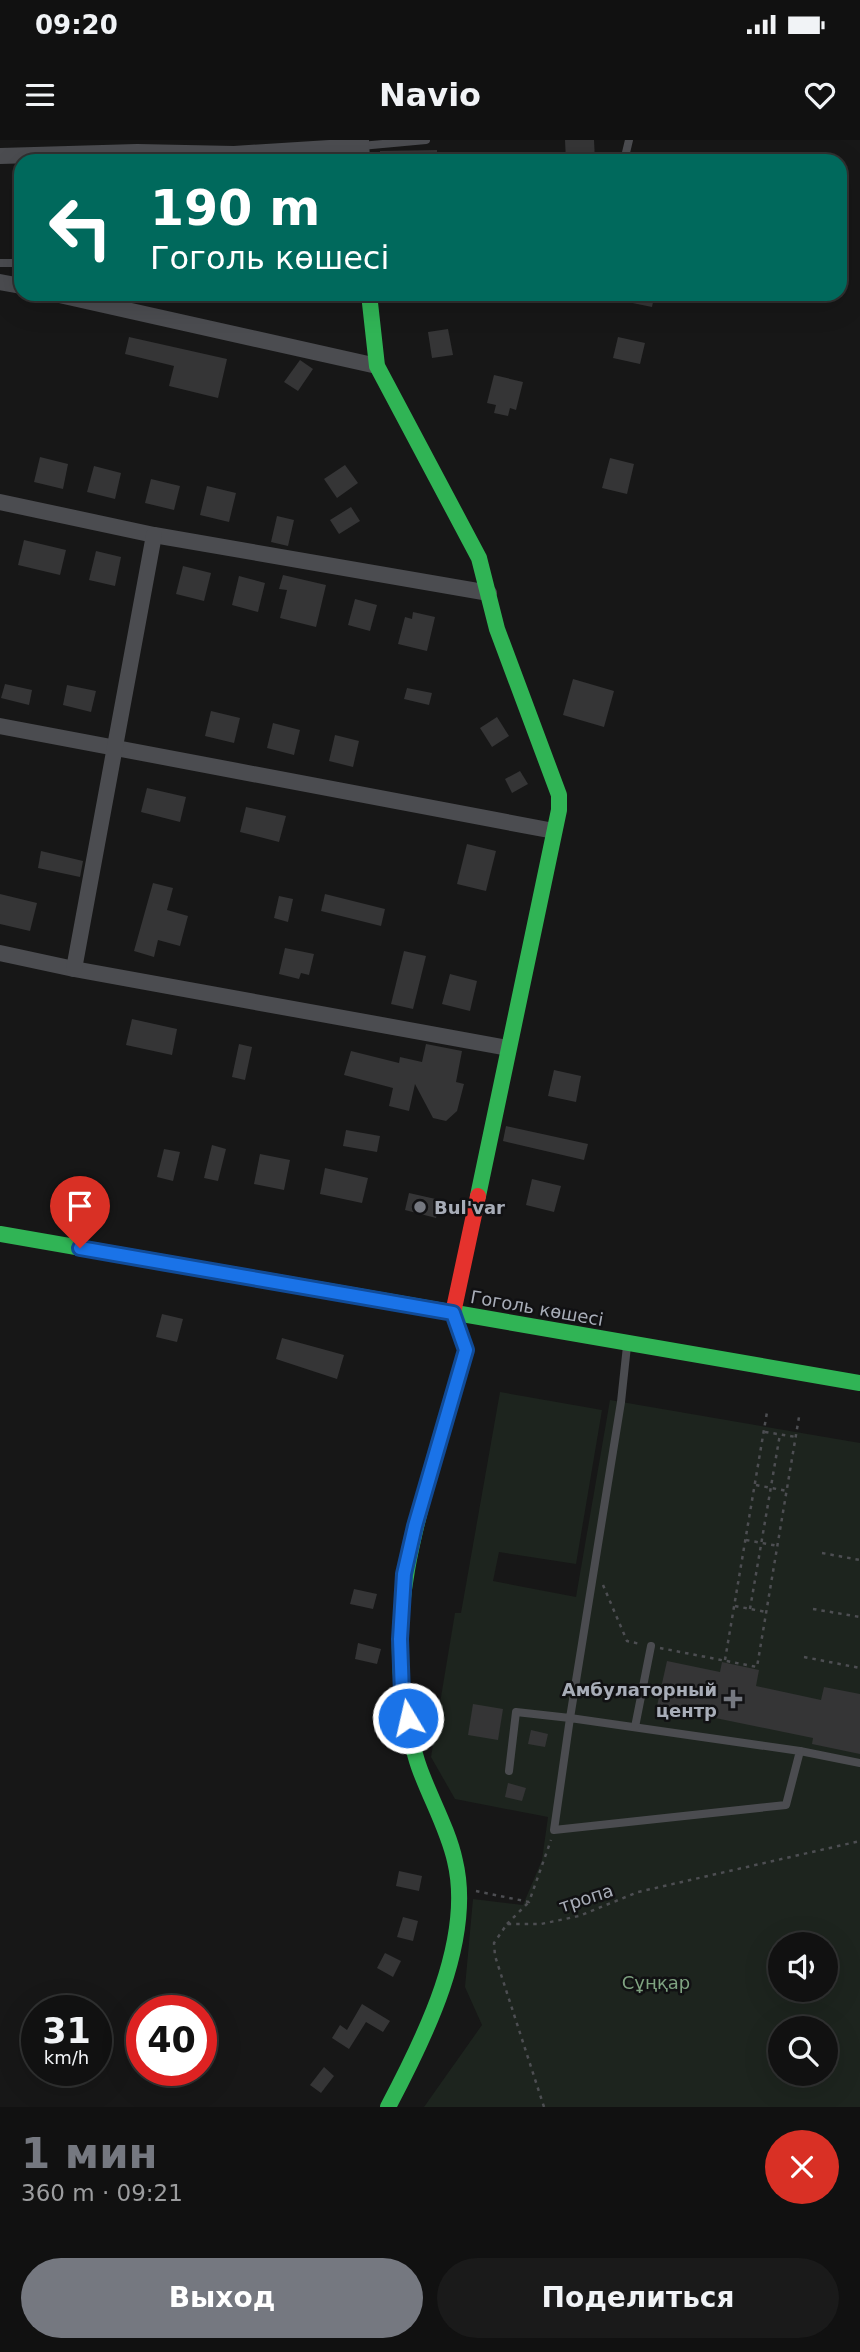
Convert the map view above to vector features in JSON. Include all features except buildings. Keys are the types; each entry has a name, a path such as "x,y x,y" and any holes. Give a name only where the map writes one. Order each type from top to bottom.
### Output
{"street":[{"path":"68,154 234,154 361,149"},
{"path":"86,301 377,366"},
{"path":"370,301 377,366 479,558 497,629 559,795 554,831 453,1313 466,1350 415,1526 404,1574 400,1639 402,1694 418,1765 455,1859 460,1888 455,1931 440,1998 422,2043 388,2107"},
{"path":"0,502 154,535 489,593"},
{"path":"74,969 154,535"},
{"path":"0,726 554,831"},
{"path":"0,953 74,969 508,1048"},
{"name":"Гоголь көшесі","path":"0,1234 860,1383"}],"lane":[{"path":"361,149 426,140"},
{"path":"627,1343 554,1830 786,1805 800,1751"},
{"path":"635,1727 651,1646"},
{"path":"509,1771 516,1712 800,1751 860,1763"}],"path":[{"path":"725,1660 767,1412"},
{"path":"594,1566 628,1641 757,1667 799,1417"},
{"path":"764,1431 796,1437"},
{"path":"750,1609 780,1434"},
{"path":"754,1485 787,1491"},
{"path":"745,1540 778,1546"},
{"path":"822,1553 860,1560"},
{"path":"734,1606 766,1612"},
{"path":"813,1609 860,1617"},
{"path":"804,1657 860,1668"},
{"path":"544,2107 495,1956 494,1943 507,1924 529,1902 546,1861 554,1830"},
{"name":"тропа","path":"507,1924 541,1924 579,1916 638,1892 860,1841"},
{"path":"460,1888 529,1902"}],"green space":[{"name":"Сұңқар","path":"500,1392 602,1410 576,1564 499,1552 493,1581 576,1597 610,1400 860,1443 860,2107 424,2107 482,2025 465,1987 473,1899 523,1905 542,1860 548,1817 455,1799 431,1757 455,1613 461,1613"}],"traffic: fast":[{"path":"370,301 377,366 479,558 497,629 559,795 559,810 478,1196"},
{"path":"0,1234 860,1383"},
{"path":"388,2107 430,2020 452,1956 458,1923 459,1891 455,1861 414,1750 403,1695 400,1660 400,1626 409,1558 444,1425"}],"traffic: jam":[{"path":"444,1425 466,1350 453,1313 478,1196"}],"place":[{"name":"Bul'var","path":"420,1207"},
{"name":"Амбулаторный центр","path":"733,1699"}],"route":[{"path":"80,1248 453,1313 466,1350 415,1526 404,1574 400,1639 402,1694 408,1718"}]}
